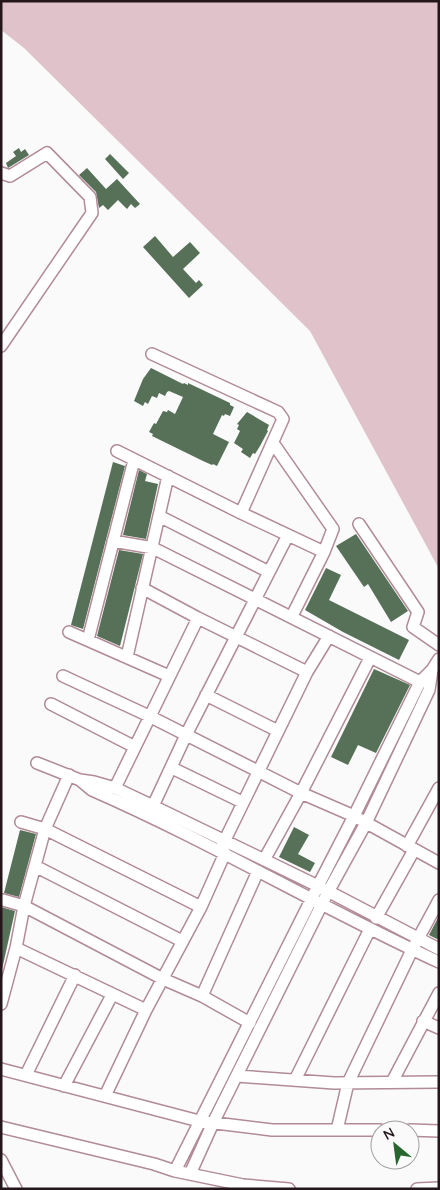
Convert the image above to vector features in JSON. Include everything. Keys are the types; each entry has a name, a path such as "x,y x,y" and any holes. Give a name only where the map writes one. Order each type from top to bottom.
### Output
{"street":[{"path":"1,173 10,176 47,153 90,197 92,213 1,346"},
{"path":"152,354 278,412 283,419 241,513"},
{"path":"273,443 333,528 324,552 292,616"},
{"path":"117,451 324,552"},
{"path":"88,640 134,460"},
{"path":"127,657 168,476"},
{"path":"159,516 268,572"},
{"path":"359,524 418,612 413,627 439,645"},
{"path":"153,806 235,636 288,535"},
{"path":"113,541 153,548 292,616 370,658 430,683"},
{"path":"142,588 307,672"},
{"path":"115,788 198,618"},
{"path":"69,632 169,676"},
{"path":"104,1096 146,1010 201,907 242,802 307,672 329,636"},
{"path":"264,860 301,793 370,658"},
{"path":"175,1171 250,1023 317,902 328,892 366,823 429,690 432,670 439,659"},
{"path":"63,676 149,716 301,793 354,816 439,863"},
{"path":"190,1174 317,902 318,886 354,816 430,683"},
{"path":"206,695 278,731"},
{"path":"51,704 135,747"},
{"path":"37,763 80,780 92,790 223,848 264,860 439,949"},
{"path":"172,768 242,802"},
{"path":"1,1004 16,948 24,906 45,829 69,775"},
{"path":"80,780 115,788 153,806 258,871 370,929 439,962"},
{"path":"376,918 411,848 433,812 439,788"},
{"path":"21,822 45,829 201,907"},
{"path":"35,866 182,941"},
{"path":"202,996 258,871"},
{"path":"3,900 24,906 163,979 202,996 250,1023"},
{"path":"337,1130 348,1083 412,950 439,900"},
{"path":"295,1080 370,929"},
{"path":"16,948 146,1010"},
{"path":"26,1075 74,975"},
{"path":"392,1082 439,993"},
{"path":"64,1086 112,995"},
{"path":"423,1021 439,1028"},
{"path":"1,1069 199,1121 272,1130 370,1130"},
{"path":"237,1076 348,1083 439,1082"},
{"path":"1,1127 154,1164 175,1171 243,1185 289,1189"},
{"path":"420,1130 439,1130"},
{"path":"1,1160 16,1189"},
{"path":"418,1189 439,1188"}],"shaded area":[{"path":"1,1 439,1 439,569 310,331 24,48 1,30"}],"building":[{"path":"19,148 21,152 25,149 29,155 8,168 6,163 16,156 13,152"},
{"path":"110,154 129,173 123,179 105,159"},
{"path":"87,168 106,189 117,179 140,204 135,208 131,204 127,209 118,200 108,210 103,205 99,208 96,192 79,175"},
{"path":"155,236 173,257 190,242 200,253 183,269 196,283 199,280 203,285 189,298 143,247"},
{"path":"151,368 183,384 188,385 188,383 230,403 234,407 230,416 222,415 213,434 229,442 217,466 152,436 153,434 149,432 163,411 167,412 168,410 175,414 183,397 169,391 165,396 159,393 157,398 152,396 148,404 145,402 143,406 134,401 143,379"},
{"path":"247,412 269,425 260,446 250,458 241,452 243,449 234,443 240,431 237,429 239,425 237,424"},
{"path":"113,462 125,466 83,629 71,625"},
{"path":"139,470 147,474 145,481 158,484 146,539 123,535"},
{"path":"356,534 408,611 391,622 368,584 364,587 336,546"},
{"path":"119,550 143,554 120,646 97,636"},
{"path":"326,568 341,575 329,600 409,640 399,660 343,632 305,610"},
{"path":"374,669 410,685 376,753 358,745 348,765 331,757"},
{"path":"294,827 309,835 298,854 315,863 310,872 279,857"},
{"path":"20,830 36,834 19,897 4,893"},
{"path":"1,907 15,911 1,974"},
{"path":"439,916 439,940 429,935"}]}
